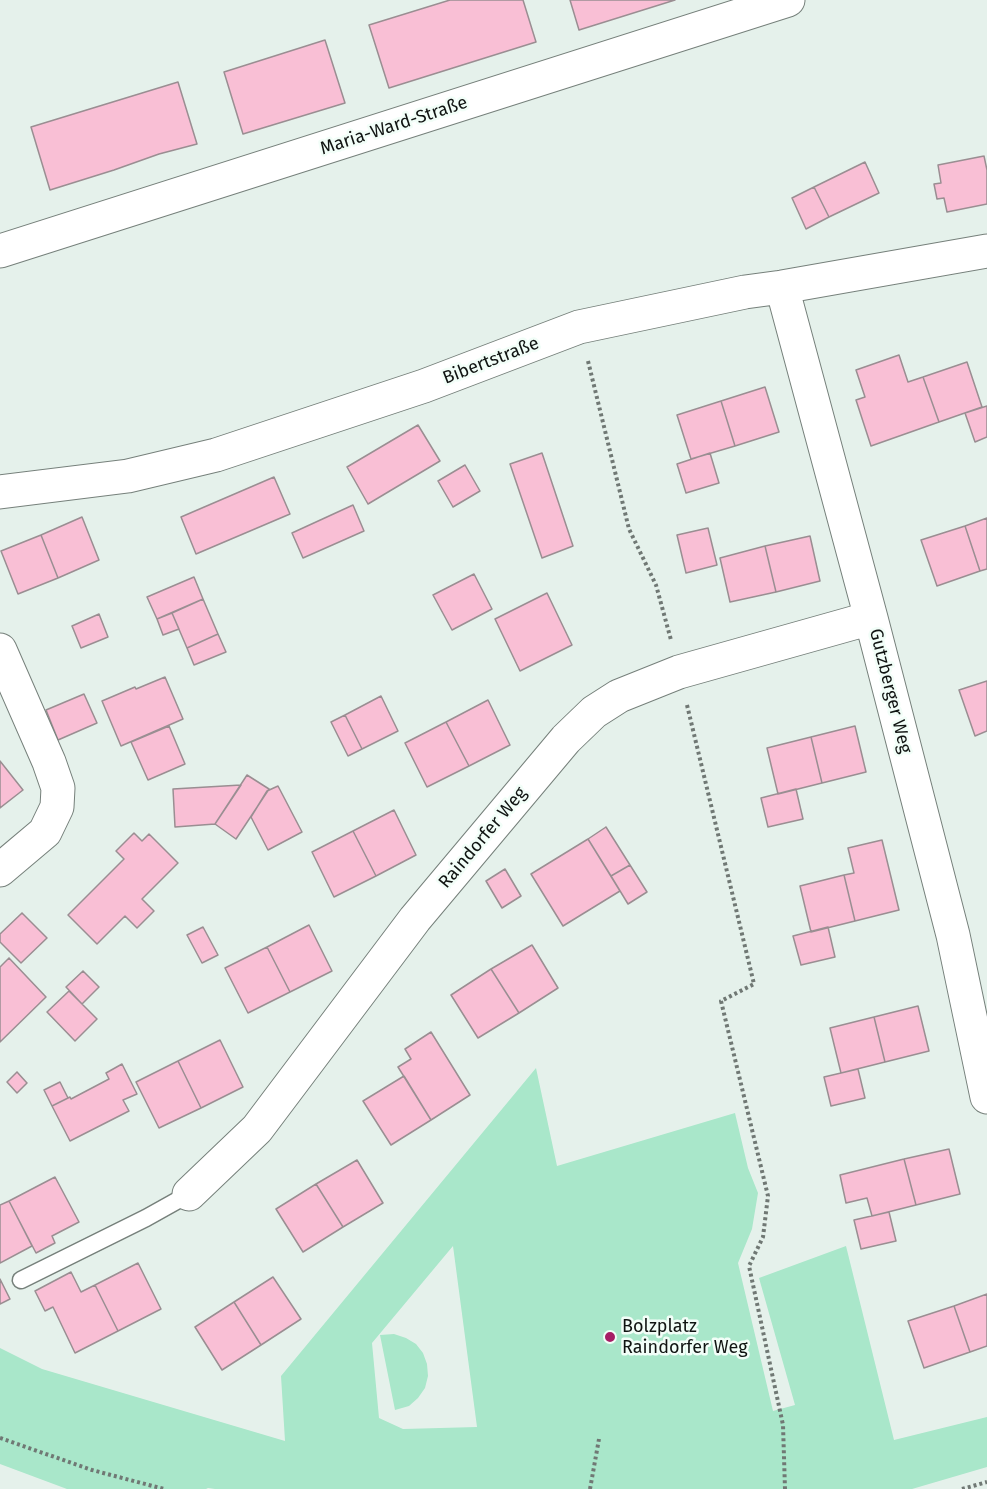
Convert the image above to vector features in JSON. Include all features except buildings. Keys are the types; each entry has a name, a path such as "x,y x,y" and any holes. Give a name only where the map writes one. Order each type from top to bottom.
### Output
{"street":[{"name":"Maria-Ward-Straße","path":"0,251 788,0"},
{"name":"Bibertstraße","path":"0,492 128,476 216,455 424,386 579,327 745,292 987,251"},
{"name":"Gutzberger Weg","path":"782,287 953,935 987,1097"},
{"name":"Raindorfer Weg","path":"189,1194 257,1129 416,919 566,739 594,712 619,696 679,672 871,618"},
{"path":"0,650 58,788 57,807 45,832 0,870"}],"lane":[{"path":"21,1280 189,1194"}],"path":[{"path":"579,327 630,529 656,585 754,984 721,1001 768,1196 763,1238 749,1266 783,1425 785,1489"},
{"path":"0,1438 92,1470 164,1489"},
{"path":"590,1489 599,1439"},
{"path":"962,1489 987,1482"}],"green space":[{"path":"536,1068 557,1166 735,1113 748,1168 758,1193 752,1229 738,1263 773,1411 795,1405 759,1278 846,1246 894,1440 987,1417 987,1467 912,1489 67,1489 0,1464 0,1348 42,1369 285,1441 281,1376","holes":["453,1246 477,1427 403,1429 379,1418 372,1343"]},
{"path":"394,1334 416,1344 423,1353 428,1376 425,1388 418,1398 409,1406 395,1410 380,1335"}],"place":[{"name":"Bolzplatz Raindorfer Weg","path":"610,1337"}]}
